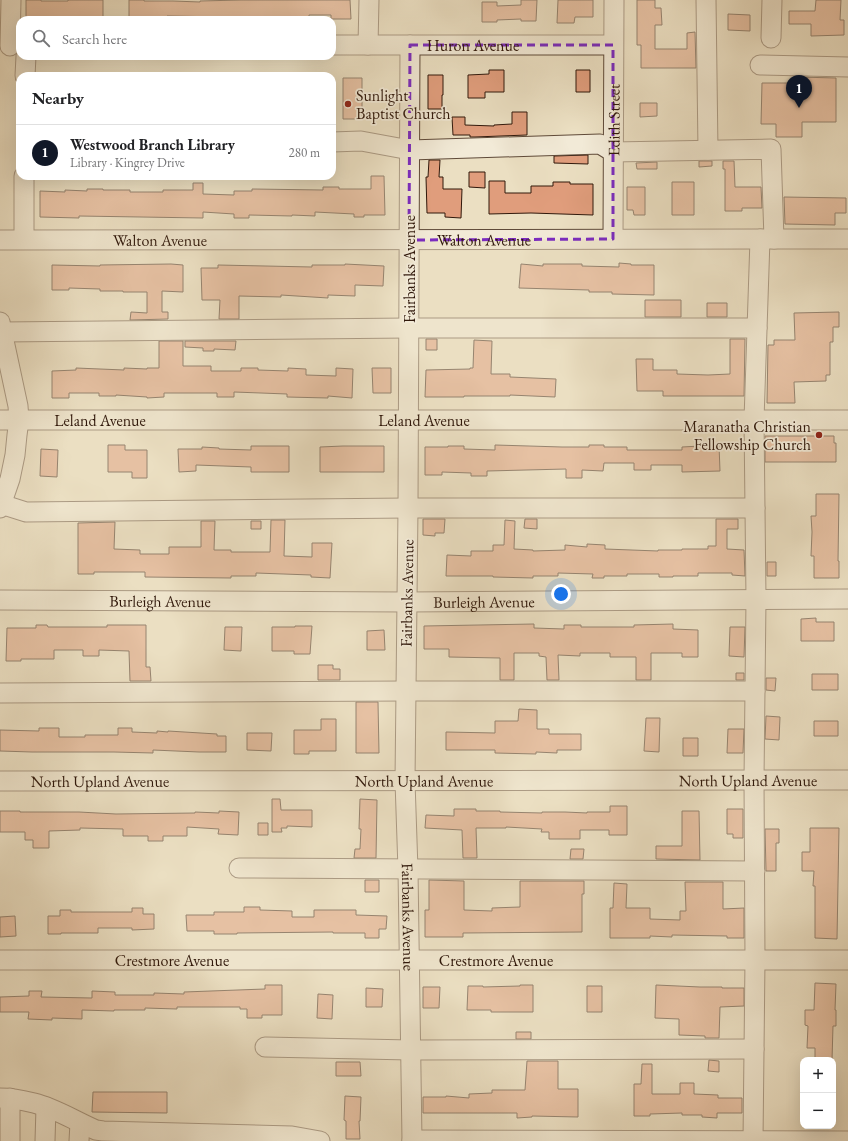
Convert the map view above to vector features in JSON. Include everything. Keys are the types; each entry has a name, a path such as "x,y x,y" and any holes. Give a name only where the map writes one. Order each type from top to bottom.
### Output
{"street":[{"path":"11,0 14,48"},
{"path":"368,0 368,45"},
{"name":"Edith Street","path":"613,239 614,0"},
{"path":"706,0 708,150"},
{"path":"771,38 772,0"},
{"name":"Huron Avenue","path":"336,45 613,45"},
{"name":"Fairbanks Avenue","path":"410,45 406,781 412,1141"},
{"path":"19,60 23,72"},
{"path":"760,65 848,66"},
{"path":"336,142 361,142 410,150 600,144 613,152 771,149 767,239 757,328 754,420 756,600 753,1140"},
{"path":"24,180 24,239"},
{"name":"Walton Avenue","path":"0,240 848,239"},
{"path":"755,508 408,508 26,512 1,506 10,479 15,455 19,420 18,406 1,327 757,328"},
{"name":"Leland Avenue","path":"0,420 848,420"},
{"name":"Burleigh Avenue","path":"0,600 407,602 848,599"},
{"path":"0,693 755,691"},
{"name":"North Upland Avenue","path":"0,781 848,780"},
{"path":"239,868 755,871"},
{"name":"Crestmore Avenue","path":"0,960 848,960"},
{"path":"265,1047 411,1050 754,1049"},
{"path":"10,1141 5,1098 35,1103 46,1107 80,1132 96,1130 109,1136 292,1136 320,1141"},
{"path":"45,1141 46,1107"},
{"path":"412,1141 848,1140"}],"highlighted area":[{"path":"410,45 613,45 613,239 409,240"}],"building":[{"path":"26,0 103,0 103,16 26,16"},
{"path":"129,0 200,2 241,0 350,0 351,19 336,19 336,16 331,15 129,16"},
{"path":"521,0 537,0 536,21 521,21 521,19 482,22 482,2 497,2 497,6 521,5"},
{"path":"558,0 593,0 593,17 575,17 574,23 557,23"},
{"path":"637,0 655,0 655,8 661,8 662,25 655,25 655,49 687,49 687,33 695,32 696,68 641,68 641,45 637,45"},
{"path":"816,0 841,0 840,20 844,20 844,35 811,36 811,24 789,24 789,11 815,11"},
{"path":"728,14 750,15 750,31 728,30"},
{"path":"489,70 504,70 504,92 485,92 485,98 468,98 468,75 489,74"},
{"path":"576,70 590,70 590,92 576,92"},
{"path":"428,75 443,75 442,109 428,109"},
{"path":"798,77 836,78 836,122 802,122 802,137 776,137 776,124 761,124 762,83 798,83"},
{"path":"343,78 362,78 362,119 343,119"},
{"path":"640,103 657,103 657,116 640,117"},
{"path":"512,112 527,112 527,135 470,137 470,135 453,135 452,117 465,117 465,125 494,126 512,124"},
{"path":"588,155 588,164 554,163 554,156"},
{"path":"429,160 440,160 439,177 443,177 443,189 462,189 461,218 445,217 445,213 427,213 426,177 428,177"},
{"path":"699,161 712,161 712,166 699,167"},
{"path":"723,161 734,161 735,187 761,187 762,208 742,208 742,211 725,211 725,169 723,169"},
{"path":"657,162 657,169 637,169 636,163"},
{"path":"469,172 485,172 485,188 469,187"},
{"path":"371,176 384,176 385,215 364,215 364,217 354,217 354,214 315,212 315,216 249,215 249,218 234,218 234,214 203,212 203,218 79,216 79,218 40,217 40,191 65,192 65,190 87,191 87,189 103,189 130,190 130,192 163,192 163,190 193,190 193,183 203,183 203,194 234,195 234,191 252,191 252,189 323,190 323,187 339,187 339,189 371,189"},
{"path":"489,181 505,181 505,193 531,193 531,186 553,186 553,182 593,184 593,215 531,213 489,214"},
{"path":"672,182 694,182 694,215 672,215"},
{"path":"627,187 645,187 645,215 634,215 633,210 627,210"},
{"path":"784,197 846,198 846,213 835,213 835,225 785,224"},
{"path":"619,263 631,265 654,265 654,295 612,294 612,292 589,292 589,290 519,288 521,264 543,266 543,264 582,264 582,266 619,267"},
{"path":"345,264 384,266 383,286 355,285 355,296 328,295 328,298 281,295 281,297 239,296 239,319 219,319 220,300 202,300 201,268 218,268 218,265 312,267 312,265"},
{"path":"52,265 100,266 183,265 183,292 162,291 162,312 168,312 168,319 130,320 131,312 147,313 147,292 100,291 100,289 69,288 69,290 52,290"},
{"path":"645,300 681,300 681,317 645,317"},
{"path":"707,303 727,303 727,317 707,317"},
{"path":"839,312 839,327 833,327 833,342 830,342 830,375 826,375 826,381 794,382 795,403 767,403 768,345 774,345 774,340 795,340 794,313"},
{"path":"426,339 437,339 437,350 426,350"},
{"path":"730,339 745,339 744,396 663,396 663,391 637,391 636,359 653,359 653,370 677,370 677,374 730,374"},
{"path":"474,340 492,341 491,374 510,374 510,377 556,379 555,397 510,395 425,397 426,370 473,368"},
{"path":"159,341 183,341 183,366 211,366 211,371 241,371 241,368 258,368 258,370 288,371 288,368 306,369 306,375 336,376 336,368 353,369 352,398 328,396 328,398 287,397 287,394 234,392 234,397 217,397 217,393 164,393 164,397 147,398 116,395 99,396 99,393 69,393 69,398 52,398 52,371 76,370 76,368 124,370 124,368 159,368"},
{"path":"185,341 236,341 235,350 214,349 214,351 203,351 203,348 185,347"},
{"path":"372,368 391,368 391,393 373,393"},
{"path":"765,436 834,436 834,443 836,443 836,462 765,462"},
{"path":"108,445 125,445 125,450 147,450 147,478 132,478 132,472 108,472"},
{"path":"495,445 589,447 589,445 604,445 604,447 627,447 627,450 682,450 682,447 719,445 720,471 682,472 682,465 651,465 651,470 634,470 634,463 604,463 603,471 582,470 582,478 566,478 566,469 487,471 487,476 471,476 471,473 442,472 442,475 425,475 425,447 464,446 464,449 495,450"},
{"path":"251,446 289,446 289,472 251,472 251,467 196,465 196,471 179,472 178,449 202,449 202,447 251,450"},
{"path":"384,446 384,472 320,472 320,447"},
{"path":"41,449 58,450 57,477 40,476"},
{"path":"816,494 839,494 839,578 814,578 814,556 811,556 811,516 816,516"},
{"path":"423,519 445,519 444,533 435,533 435,536 423,535"},
{"path":"525,519 537,519 537,529 524,528"},
{"path":"716,519 738,519 738,529 727,529 727,549 744,550 745,576 732,575 732,573 698,573 698,576 659,577 659,574 627,574 627,576 604,576 604,578 592,578 593,574 558,573 558,576 533,576 533,578 446,576 447,555 471,556 471,551 493,551 493,545 504,545 505,520 515,521 514,549 533,551 565,550 565,545 587,547 587,544 605,545 605,549 658,551 708,549 708,546 716,546"},
{"path":"271,520 285,520 284,556 312,557 312,543 332,543 330,578 311,577 311,575 256,573 256,576 231,576 231,578 145,577 145,572 94,572 94,574 78,574 78,523 115,522 114,549 140,550 140,554 169,554 169,547 201,547 201,521 215,521 214,550 231,550 231,552 270,552"},
{"path":"251,521 261,521 261,529 251,529"},
{"path":"767,562 776,562 776,576 767,576"},
{"path":"816,618 816,622 834,622 834,641 801,641 801,619"},
{"path":"534,624 534,628 564,629 564,625 581,625 581,627 634,627 634,625 673,624 673,629 698,630 698,657 682,657 682,653 651,653 651,680 636,680 636,657 610,657 610,653 580,653 580,656 558,655 559,680 547,680 546,657 539,656 539,653 514,653 514,680 500,680 500,658 449,657 449,649 424,649 424,626"},
{"path":"36,625 47,625 48,627 107,627 107,625 146,625 146,667 150,667 151,681 130,681 129,651 99,650 99,656 83,656 83,650 54,650 54,659 21,659 21,661 6,661 7,628 36,628"},
{"path":"312,626 310,654 294,654 294,651 272,651 272,627"},
{"path":"225,627 242,627 241,651 224,650"},
{"path":"730,627 745,627 744,657 729,656"},
{"path":"384,630 385,650 367,650 367,631"},
{"path":"318,665 333,665 333,669 340,669 340,680 318,680"},
{"path":"736,673 744,673 744,680 736,680"},
{"path":"812,674 838,674 838,690 812,690"},
{"path":"766,678 776,678 775,691 766,690"},
{"path":"356,702 378,702 379,753 356,753"},
{"path":"519,709 537,710 537,729 549,729 549,734 581,734 581,750 557,750 557,753 536,752 536,754 495,753 495,750 446,750 446,732 495,733 495,721 518,721"},
{"path":"766,716 780,717 779,740 765,739"},
{"path":"646,718 660,718 659,752 644,751"},
{"path":"321,719 336,719 336,751 309,751 309,754 294,754 294,730 321,730"},
{"path":"814,721 838,721 838,736 814,736"},
{"path":"39,728 59,728 59,737 118,735 118,728 132,728 132,732 157,733 157,731 168,731 217,734 217,736 226,736 226,752 153,750 153,753 0,751 0,730 39,731"},
{"path":"728,729 744,729 743,753 727,753"},
{"path":"247,733 272,733 271,751 247,750"},
{"path":"683,738 698,738 698,756 683,756"},
{"path":"272,799 280,799 281,810 312,810 312,827 287,826 287,828 281,828 282,832 272,832"},
{"path":"360,799 377,800 376,858 354,858 355,849 360,849"},
{"path":"610,806 627,806 627,835 609,835 609,830 580,830 580,839 549,839 549,832 541,832 542,829 506,827 476,828 477,858 463,858 462,830 425,828 426,815 454,816 454,809 476,809 476,811 500,812 587,813 610,812"},
{"path":"727,809 743,809 743,838 733,838 733,834 727,834"},
{"path":"0,811 116,814 195,812 219,813 219,811 239,812 238,835 218,834 219,829 187,827 187,836 163,836 163,841 148,841 148,836 123,836 123,829 80,828 80,830 49,831 49,848 33,848 33,840 25,840 25,832 0,832"},
{"path":"682,811 699,811 700,860 656,859 656,846 682,846"},
{"path":"258,823 268,823 268,835 258,835"},
{"path":"810,828 839,828 837,939 815,938 815,886 813,886 814,871 802,871 802,852 810,852"},
{"path":"765,829 779,829 779,843 776,843 776,871 766,871"},
{"path":"571,849 584,849 583,859 570,859"},
{"path":"365,880 379,880 379,892 365,892"},
{"path":"429,880 464,881 464,910 492,911 492,908 520,907 520,881 584,881 584,894 582,894 582,932 463,933 463,937 425,937 425,910 429,910"},
{"path":"685,882 723,882 723,909 744,908 744,938 727,938 727,936 672,935 672,937 650,936 650,938 610,938 610,908 613,908 614,883 627,884 626,908 650,908 650,919 680,920 680,911 686,911"},
{"path":"244,907 260,907 260,910 292,911 292,917 314,917 314,910 356,910 356,915 387,916 386,929 379,929 379,938 365,938 365,933 333,932 214,934 214,931 187,931 186,915 214,915 214,912 244,912"},
{"path":"132,908 143,908 143,914 154,914 154,929 132,930 132,928 98,928 98,933 48,934 48,916 60,916 60,910 71,910 71,912 132,912"},
{"path":"15,916 16,936 0,937 0,917"},
{"path":"815,983 836,984 836,1026 833,1026 832,1057 815,1057 815,1048 807,1048 808,1026 805,1025 805,1010 814,1010"},
{"path":"265,985 282,985 282,1015 262,1015 262,1018 247,1018 247,1009 240,1009 240,1007 177,1007 177,1009 145,1008 145,1010 114,1011 82,1010 82,1019 52,1018 52,1020 28,1019 29,1012 0,1012 0,997 29,996 29,991 42,991 41,997 92,998 92,991 115,992 115,995 154,995 154,993 184,994 184,992 265,989"},
{"path":"533,985 533,1012 491,1012 491,1010 467,1010 468,986 483,987"},
{"path":"656,985 744,988 744,1006 720,1007 719,1038 679,1035 679,1019 655,1018"},
{"path":"587,986 602,986 602,1012 587,1012"},
{"path":"423,987 440,987 439,1008 423,1008"},
{"path":"366,988 383,989 382,1007 366,1007"},
{"path":"318,994 333,995 332,1019 317,1018"},
{"path":"516,1032 531,1032 531,1039 516,1039"},
{"path":"709,1060 719,1061 719,1072 708,1071"},
{"path":"527,1061 558,1061 558,1089 578,1089 578,1117 532,1116 517,1118 517,1113 423,1113 423,1097 446,1096 469,1098 469,1094 492,1093 492,1090 525,1090"},
{"path":"336,1062 360,1062 361,1076 336,1076"},
{"path":"642,1064 652,1064 652,1094 680,1094 680,1083 694,1083 694,1094 718,1095 718,1098 742,1098 742,1113 717,1113 717,1118 702,1117 702,1115 682,1115 682,1113 634,1116 634,1084 641,1084"},
{"path":"93,1092 167,1092 167,1113 92,1112"},
{"path":"345,1096 361,1097 359,1121 360,1139 346,1139 346,1121 344,1120"}],"place":[{"name":"Sunlight Baptist Church","path":"348,104"},
{"name":"Westwood Branch Library","path":"799,108"},
{"name":"Maranatha Christian Fellowship Church","path":"819,435"}]}
